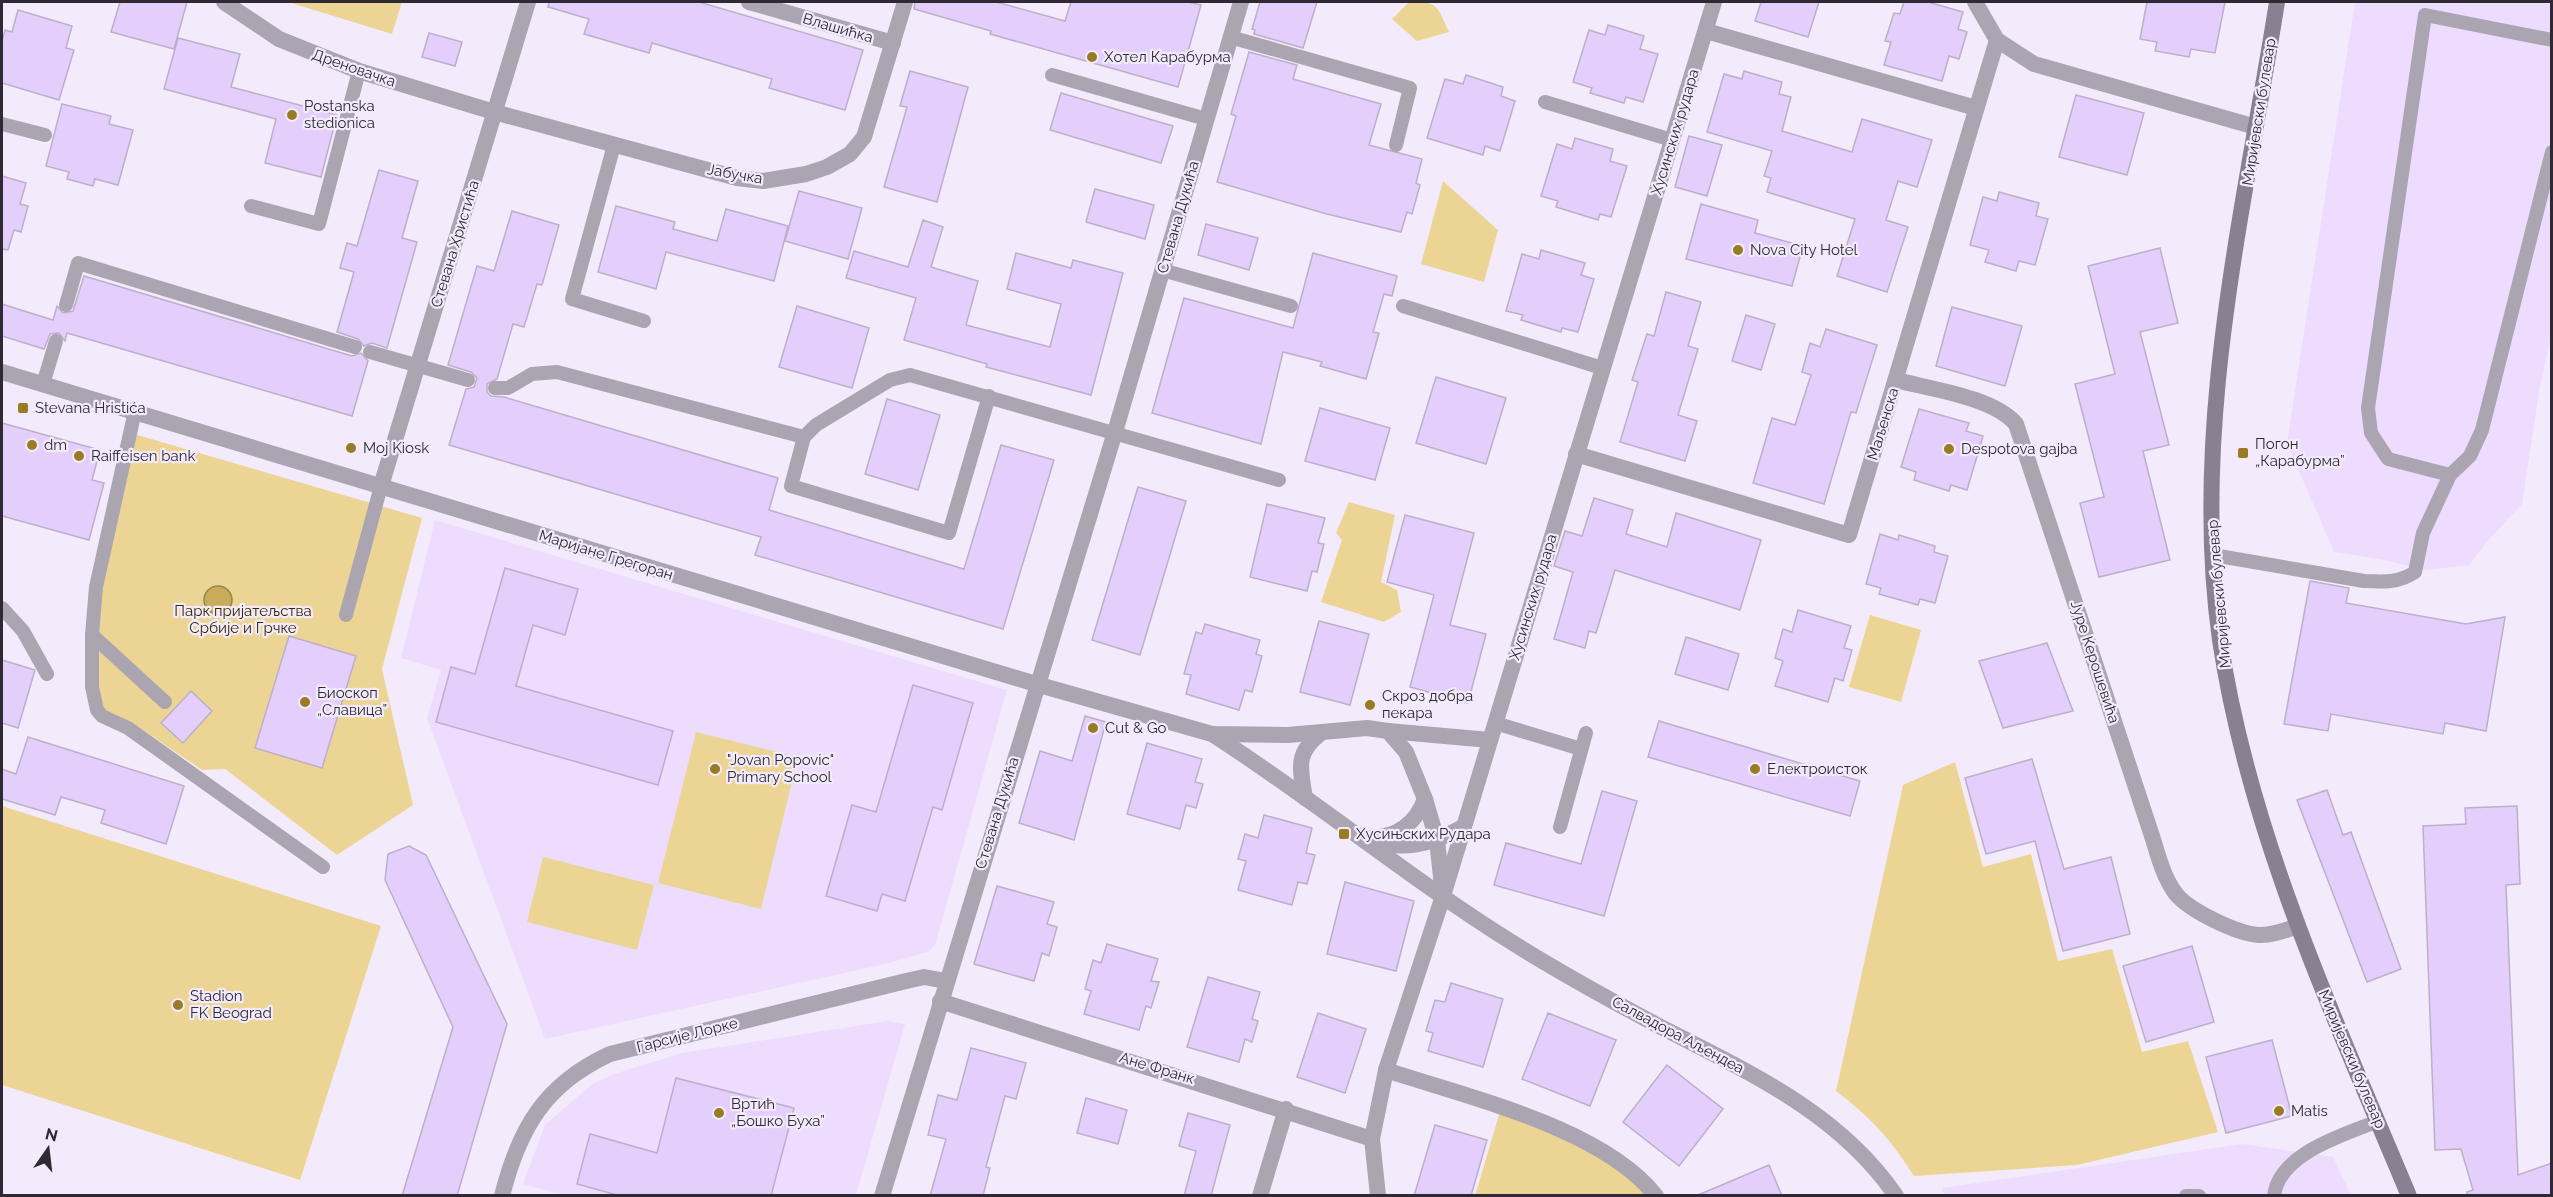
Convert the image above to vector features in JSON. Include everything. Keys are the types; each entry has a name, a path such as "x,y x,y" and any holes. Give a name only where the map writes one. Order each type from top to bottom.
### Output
{"main road":[{"name":"Миријевски булевар","path":"2277,2 2217,379 2213,426 2213,555 2220,638 2237,728 2265,826 2298,926 2409,1196"}],"street":[{"name":"Дреновачка","path":"224,2 279,39 359,71 494,112"},
{"name":"Стевана Христића","path":"381,486 528,2"},
{"name":"Влашићка","path":"749,2 893,44"},
{"name":"Јабучка","path":"494,112 737,178 763,181 782,179 827,167 850,154 864,137 905,2"},
{"name":"Стевана Дукића","path":"882,1196 1036,684 1115,432 1241,2"},
{"name":"Хусинских рудара","path":"1378,1196 1372,1139 1386,1070 1443,896 1714,2"},
{"path":"1975,2 1997,40 2034,64 2256,127"},
{"path":"1706,31 1976,108"},
{"name":"Маљенска","path":"1576,454 1849,535 1997,40"},
{"name":"Маријане Грегоран","path":"2,372 1036,684 1212,734 1288,735 1367,728 1490,740"},
{"name":"Јуре Керошевића","path":"1896,380 1990,406 2009,416 2016,424 2165,874 2177,894 2194,908 2246,933 2260,935 2298,926"},
{"path":"1388,731 1406,752 1425,799 1437,840 1443,896"},
{"path":"1305,798 1300,766 1302,756 1310,741 1321,733"},
{"name":"Маријане Грегоран","path":"1212,734 1443,896"},
{"path":"1355,836 1381,837 1397,832 1411,822 1425,799"},
{"path":"1355,836 1401,847 1417,846 1437,840 1463,827"},
{"name":"Салвадора Аљендеа","path":"1443,896 1563,974 1742,1068 1819,1115 1854,1146 1896,1196"},
{"name":"Гарсије Лорке","path":"503,1195 513,1157 527,1126 554,1089 584,1066 610,1054 902,982 924,977 946,981"},
{"name":"Ане Франк","path":"940,1001 1286,1109 1372,1139"},
{"path":"1386,1070 1556,1127 1603,1152 1640,1178 1656,1196"},
{"path":"1260,1196 1286,1109"}],"lane":[{"path":"2450,475 2388,459 2371,432 2368,408 2425,15 2552,40"},
{"path":"1230,37 1410,88 1396,145"},
{"path":"251,206 319,224 359,71"},
{"path":"1052,75 1206,119"},
{"path":"1545,102 1672,140"},
{"path":"2,124 45,135"},
{"path":"614,145 572,299 644,321"},
{"path":"2213,555 2364,581 2388,582 2404,579 2415,572 2423,533 2450,475 2470,456 2482,430 2552,152"},
{"path":"66,305 78,263 355,347"},
{"path":"1162,270 1291,306"},
{"path":"1403,306 1602,368"},
{"path":"43,384 56,341"},
{"path":"370,352 468,380"},
{"path":"495,388 508,388 532,374 557,372 804,437"},
{"path":"989,396 949,533 791,486 804,437 816,425 883,384 902,376 918,376 989,396 1115,432 1279,480"},
{"path":"135,411 97,579 92,635 93,698 97,710 102,716 128,728 323,867"},
{"path":"346,615 381,486"},
{"path":"2,608 22,631 47,674"},
{"path":"92,635 165,702"},
{"path":"1495,723 1581,749"},
{"path":"1560,827 1586,733"},
{"path":"2274,1196 2279,1177 2296,1159 2378,1121"},
{"path":"2186,1196 2199,1196"}],"shaded area":[{"path":"2355,2 2551,2 2551,336 2540,386 2522,504 2469,565 2425,570 2380,559 2334,552 2287,443"},
{"name":"\"Jovan Popovic\" Primary School","path":"435,520 1007,690 935,945 928,952 885,964 545,1039 427,718 441,670 401,658"},
{"path":"218,586 228,590 232,600 228,610 218,614 208,610 204,600 208,590"},
{"name":"Вртић „Бошко Буха”","path":"888,1021 905,1024 856,1195 567,1196 523,1184 545,1125 592,1084 614,1074 682,1053"},
{"path":"2242,1144 2333,1157 2351,1195 1945,1196 1942,1188"}],"green space":[{"path":"288,2 402,2 392,34"},
{"path":"1409,2 1432,4 1436,7 1449,32 1417,41 1392,19"},
{"path":"1443,181 1498,230 1484,282 1421,264"},
{"name":"Парк пријатељства Србије и Грчке","path":"134,434 422,518 382,669 413,805 337,855 225,769 202,770 133,723 104,710 98,697 97,597"},
{"path":"1349,502 1395,515 1381,582 1397,590 1401,612 1384,622 1321,602 1342,540 1336,533"},
{"path":"1870,615 1921,630 1901,702 1849,687"},
{"path":"696,732 798,757 761,909 658,883"},
{"path":"1955,762 1983,867 2031,854 2058,961 2112,949 2142,1052 2188,1041 2218,1132 2077,1165 1914,1176 1879,1129 1836,1091 1903,785"},
{"name":"Stadion FK Beograd","path":"2,806 381,926 300,1180 2,1085"},
{"path":"543,857 654,885 637,950 527,922"},
{"path":"1501,1108 1556,1127 1656,1196 1475,1196"}],"building":[{"path":"120,2 187,2 174,49 111,32"},
{"path":"549,2 699,2 863,50 845,110 769,88 772,79 652,43 649,53 584,34 589,19 548,7"},
{"path":"915,2 996,2 1065,21 1071,2 1188,2 1201,5 1178,87 990,34 991,31 914,9"},
{"path":"1260,2 1317,2 1303,48 1254,34 1255,30 1252,29"},
{"path":"1761,2 1819,2 1808,37 1755,21"},
{"path":"1904,2 1928,2 1963,12 1958,29 1967,32 1959,59 1949,56 1942,81 1884,65 1891,42 1885,41 1894,13 1900,14"},
{"path":"2147,2 2225,2 2215,53 2191,49 2189,57 2155,51 2157,42 2140,39"},
{"path":"18,10 72,26 66,48 74,50 59,100 2,83 2,41 5,30 12,32"},
{"path":"1608,25 1644,36 1640,49 1658,54 1643,102 1626,97 1624,103 1590,93 1592,88 1573,82 1589,30 1605,35"},
{"path":"429,33 462,42 455,66 422,57"},
{"path":"178,38 240,54 231,87 337,115 321,177 265,163 276,119 164,89"},
{"path":"1249,52 1297,65 1293,79 1381,104 1369,145 1422,159 1416,183 1420,185 1412,214 1407,212 1401,232 1327,214 1217,182 1236,116 1231,114"},
{"path":"910,71 968,87 937,202 884,187 907,107 900,106"},
{"path":"1744,71 1782,82 1779,94 1791,97 1782,131 1852,152 1862,119 1932,140 1917,187 1898,181 1886,220 1908,227 1887,292 1837,276 1855,219 1767,192 1771,178 1764,176 1772,151 1707,132 1724,74 1742,79"},
{"path":"1466,75 1503,87 1501,96 1515,101 1500,151 1485,146 1483,155 1427,138 1445,79 1463,84"},
{"path":"1061,93 1173,126 1161,163 1050,130"},
{"path":"2076,95 2144,113 2127,175 2059,157"},
{"path":"62,104 111,116 109,124 133,130 118,185 95,179 93,186 67,179 69,172 46,166"},
{"path":"1689,136 1722,145 1707,196 1675,187"},
{"path":"1575,138 1613,149 1610,161 1627,166 1611,217 1600,214 1598,220 1556,207 1558,201 1541,196 1557,144 1572,149"},
{"path":"379,170 418,181 402,238 417,242 387,348 372,343 364,346 358,339 337,332 354,272 340,268 347,243 357,246"},
{"path":"2,176 26,183 20,204 28,206 21,232 14,230 8,250 2,249"},
{"path":"1095,189 1154,205 1145,239 1086,222"},
{"path":"799,191 862,208 848,259 785,241"},
{"path":"1999,192 2039,203 2036,216 2048,219 2035,265 2019,261 2016,271 1985,262 1989,250 1970,245 1983,197 1997,201"},
{"path":"1701,204 1758,220 1755,233 1803,246 1792,286 1686,259"},
{"path":"616,206 675,222 673,229 717,241 726,209 788,226 774,281 666,252 656,289 598,272"},
{"path":"512,211 559,225 542,285 537,284 524,327 513,324 497,379 487,384 487,392 491,396 504,397 778,478 769,510 964,569 1001,445 1054,460 1003,629 755,555 761,537 449,445 466,389 474,387 477,378 471,372 448,365 477,266 494,271"},
{"path":"923,220 943,227 931,267 978,281 966,325 1050,347 1061,304 1007,289 1016,253 1071,268 1073,260 1123,273 1091,395 986,367 987,364 904,340 916,298 846,278 854,251 908,267"},
{"path":"1206,224 1258,238 1249,270 1198,255"},
{"path":"2160,248 2178,323 2140,332 2169,445 2143,451 2170,560 2099,577 2080,503 2104,497 2075,384 2115,374 2088,266"},
{"path":"1541,250 1585,263 1581,275 1594,279 1578,332 1562,328 1561,332 1521,320 1523,315 1506,311 1522,254 1539,259"},
{"path":"1313,253 1397,276 1392,296 1384,294 1373,332 1379,333 1366,379 1320,366 1322,362 1283,352 1261,444 1152,413 1184,298 1293,328"},
{"path":"84,276 352,356 361,353 368,361 352,416 67,333 65,341 59,333 50,334 44,349 2,336 2,304 53,320 57,306 63,313 73,311"},
{"path":"1666,292 1701,302 1688,346 1698,349 1678,415 1697,421 1685,461 1620,442 1638,382 1632,380 1647,334 1654,336"},
{"path":"797,306 869,328 852,388 779,367"},
{"path":"1952,307 2022,326 2005,386 1936,366"},
{"path":"1746,315 1775,324 1761,370 1732,361"},
{"path":"1826,329 1877,345 1856,413 1851,412 1824,504 1753,483 1772,418 1795,425 1811,375 1802,372 1810,343 1820,347"},
{"path":"1436,377 1506,398 1486,464 1416,443"},
{"path":"887,399 940,415 918,490 865,474"},
{"path":"1320,408 1390,428 1375,480 1305,461"},
{"path":"1919,409 1969,423 1966,431 1983,436 1967,490 1951,485 1949,491 1914,480 1916,472 1901,467"},
{"path":"2,423 100,450 92,480 104,483 89,540 2,516"},
{"path":"1138,487 1186,501 1140,655 1092,640"},
{"path":"1594,498 1633,510 1626,534 1667,547 1676,513 1761,540 1740,610 1615,570 1596,633 1589,631 1585,648 1554,639 1573,572 1554,566 1565,531 1582,536"},
{"path":"1267,504 1325,518 1318,543 1324,544 1317,572 1312,571 1307,591 1250,577"},
{"path":"1405,515 1474,533 1450,625 1486,634 1468,703 1410,687 1434,595 1387,582"},
{"path":"1880,534 1898,540 1899,535 1935,546 1934,552 1948,556 1935,603 1920,599 1918,605 1879,594 1881,588 1866,584"},
{"path":"505,568 578,589 565,635 533,625 516,686 673,731 658,785 436,722 451,667 475,674"},
{"path":"2310,581 2349,588 2346,603 2466,624 2505,617 2486,731 2445,723 2443,734 2331,714 2328,731 2284,724"},
{"path":"1798,610 1851,626 1844,648 1852,650 1843,681 1835,678 1828,702 1775,686 1783,661 1775,658 1783,629 1792,632"},
{"path":"1319,621 1369,634 1350,705 1300,692"},
{"path":"1205,624 1260,640 1256,654 1262,656 1252,692 1245,690 1239,710 1186,694 1191,675 1184,674 1196,632 1202,634"},
{"name":"Биоскоп „Славица”","path":"289,636 356,656 322,768 255,748"},
{"path":"1686,637 1739,654 1728,690 1675,674"},
{"path":"2047,643 2073,711 2003,728 1979,661"},
{"path":"2,660 35,670 18,728 2,723"},
{"path":"913,685 973,703 942,810 933,807 905,901 882,894 877,911 826,896 852,805 876,812"},
{"path":"191,691 212,711 183,743 161,723"},
{"path":"1085,716 1106,722 1074,840 1019,823 1040,751 1072,761"},
{"name":"Електроисток","path":"1659,721 1860,781 1850,816 1648,757"},
{"path":"28,737 184,786 166,844 101,823 105,810 61,797 55,815 2,799 2,769 16,774"},
{"path":"1147,743 1202,759 1195,782 1203,784 1196,808 1186,805 1180,829 1127,814"},
{"path":"2032,759 2064,869 2111,857 2130,934 2063,951 2035,841 1986,854 1965,778"},
{"path":"2327,790 2343,835 2351,832 2401,969 2367,982 2297,800"},
{"path":"1602,791 1637,801 1604,916 1494,885 1506,843 1581,864"},
{"path":"2517,806 2520,884 2506,885 2518,1175 2552,1163 2552,1196 2467,1196 2467,1192 2473,1190 2461,1149 2435,1150 2423,826 2466,824 2465,808"},
{"path":"1264,815 1312,828 1306,853 1315,855 1307,884 1298,882 1292,905 1238,890 1246,861 1238,859 1245,834 1258,838"},
{"path":"409,846 426,855 507,1024 457,1196 402,1196 453,1027 385,880 388,854"},
{"path":"1345,882 1414,901 1396,971 1327,954"},
{"path":"997,886 1054,902 1047,924 1057,927 1049,956 1042,953 1034,981 974,964"},
{"path":"1107,944 1158,959 1151,981 1159,982 1151,1008 1146,1006 1139,1030 1084,1014 1091,991 1085,989 1093,960 1101,963"},
{"path":"2192,946 2214,1022 2146,1042 2123,966"},
{"path":"1208,977 1260,992 1252,1019 1258,1021 1252,1042 1245,1039 1239,1062 1187,1047"},
{"path":"1451,983 1503,999 1483,1067 1428,1051 1433,1033 1426,1031 1435,1000 1445,1002"},
{"path":"1318,1013 1366,1029 1345,1093 1297,1077"},
{"path":"1548,1013 1616,1040 1590,1106 1522,1079"},
{"path":"2272,1040 2292,1116 2226,1133 2206,1057"},
{"path":"971,1048 1026,1063 1016,1099 1005,1096 986,1167 990,1168 983,1196 930,1196 946,1139 928,1135 938,1095 957,1100"},
{"path":"1667,1065 1723,1109 1679,1166 1623,1122"},
{"path":"676,1078 794,1108 771,1196 621,1196 577,1184 590,1134 657,1153"},
{"path":"1086,1098 1127,1110 1118,1144 1077,1133"},
{"path":"1188,1113 1230,1125 1211,1196 1184,1196 1196,1151 1179,1146"},
{"path":"1435,1125 1487,1140 1471,1196 1414,1196"},
{"path":"1769,1165 1782,1196 1698,1195"}],"place":[{"name":"Хотел Карабурма","path":"1092,57"},
{"name":"Postanska stedionica","path":"292,115"},
{"name":"Nova City Hotel","path":"1738,250"},
{"name":"Stevana Hristića","path":"23,408"},
{"name":"dm","path":"32,445"},
{"name":"Moj Kiosk","path":"351,448"},
{"name":"Despotova gajba","path":"1949,449"},
{"name":"Погон „Карабурма”","path":"2243,453"},
{"name":"Raiffeisen bank","path":"79,456"},
{"name":"Биоскоп „Славица”","path":"305,702"},
{"name":"Скроз добра пекара","path":"1370,705"},
{"name":"Cut & Go","path":"1093,728"},
{"name":"\"Jovan Popovic\" Primary School","path":"715,769"},
{"name":"Електроисток","path":"1755,769"},
{"name":"Хусињских Рудара","path":"1344,834"},
{"name":"Stadion FK Beograd","path":"178,1005"},
{"name":"Matis","path":"2279,1111"},
{"name":"Вртић „Бошко Буха”","path":"719,1113"}]}
